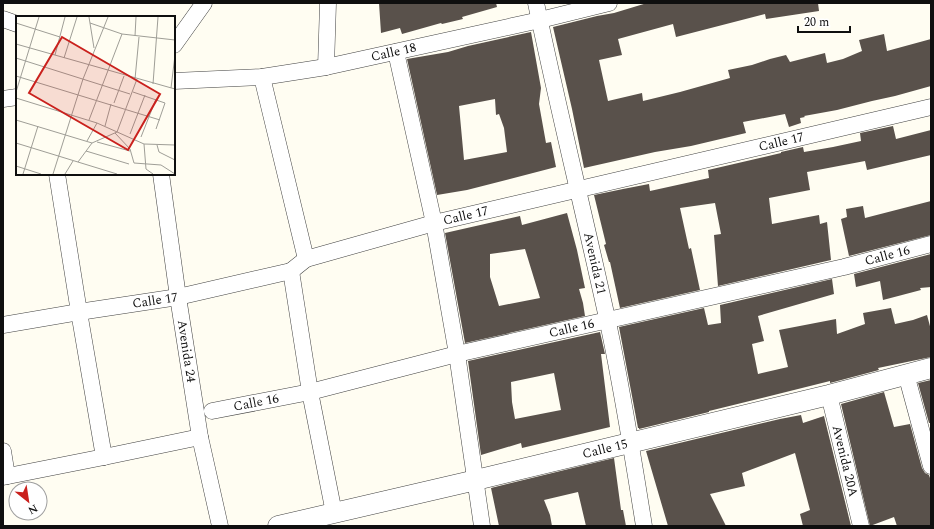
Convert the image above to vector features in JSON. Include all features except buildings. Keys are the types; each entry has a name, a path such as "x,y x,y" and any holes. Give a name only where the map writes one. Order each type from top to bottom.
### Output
{"street":[{"path":"175,44 204,3"},
{"path":"326,67 328,3"},
{"name":"Avenida 21","path":"536,3 607,320 644,526"},
{"name":"Calle 18","path":"175,81 262,77 326,67 540,20 609,3"},
{"path":"3,19 16,24"},
{"path":"396,52 434,223 457,354 482,526"},
{"path":"262,77 306,259"},
{"path":"3,99 16,98"},
{"name":"Calle 17","path":"3,325 178,297 291,272 306,259 434,223 931,108"},
{"path":"57,175 104,457"},
{"name":"Avenida 24","path":"161,175 178,297 200,437 220,526"},
{"name":"Calle 16","path":"212,411 310,392 457,354 844,267 931,244"},
{"path":"291,272 310,392 334,513"},
{"name":"Calle 15","path":"278,526 829,395 931,368"},
{"path":"906,374 931,466"},
{"name":"Avenida 20A","path":"829,395 861,526"},
{"path":"3,451 5,476 200,437"}]}
